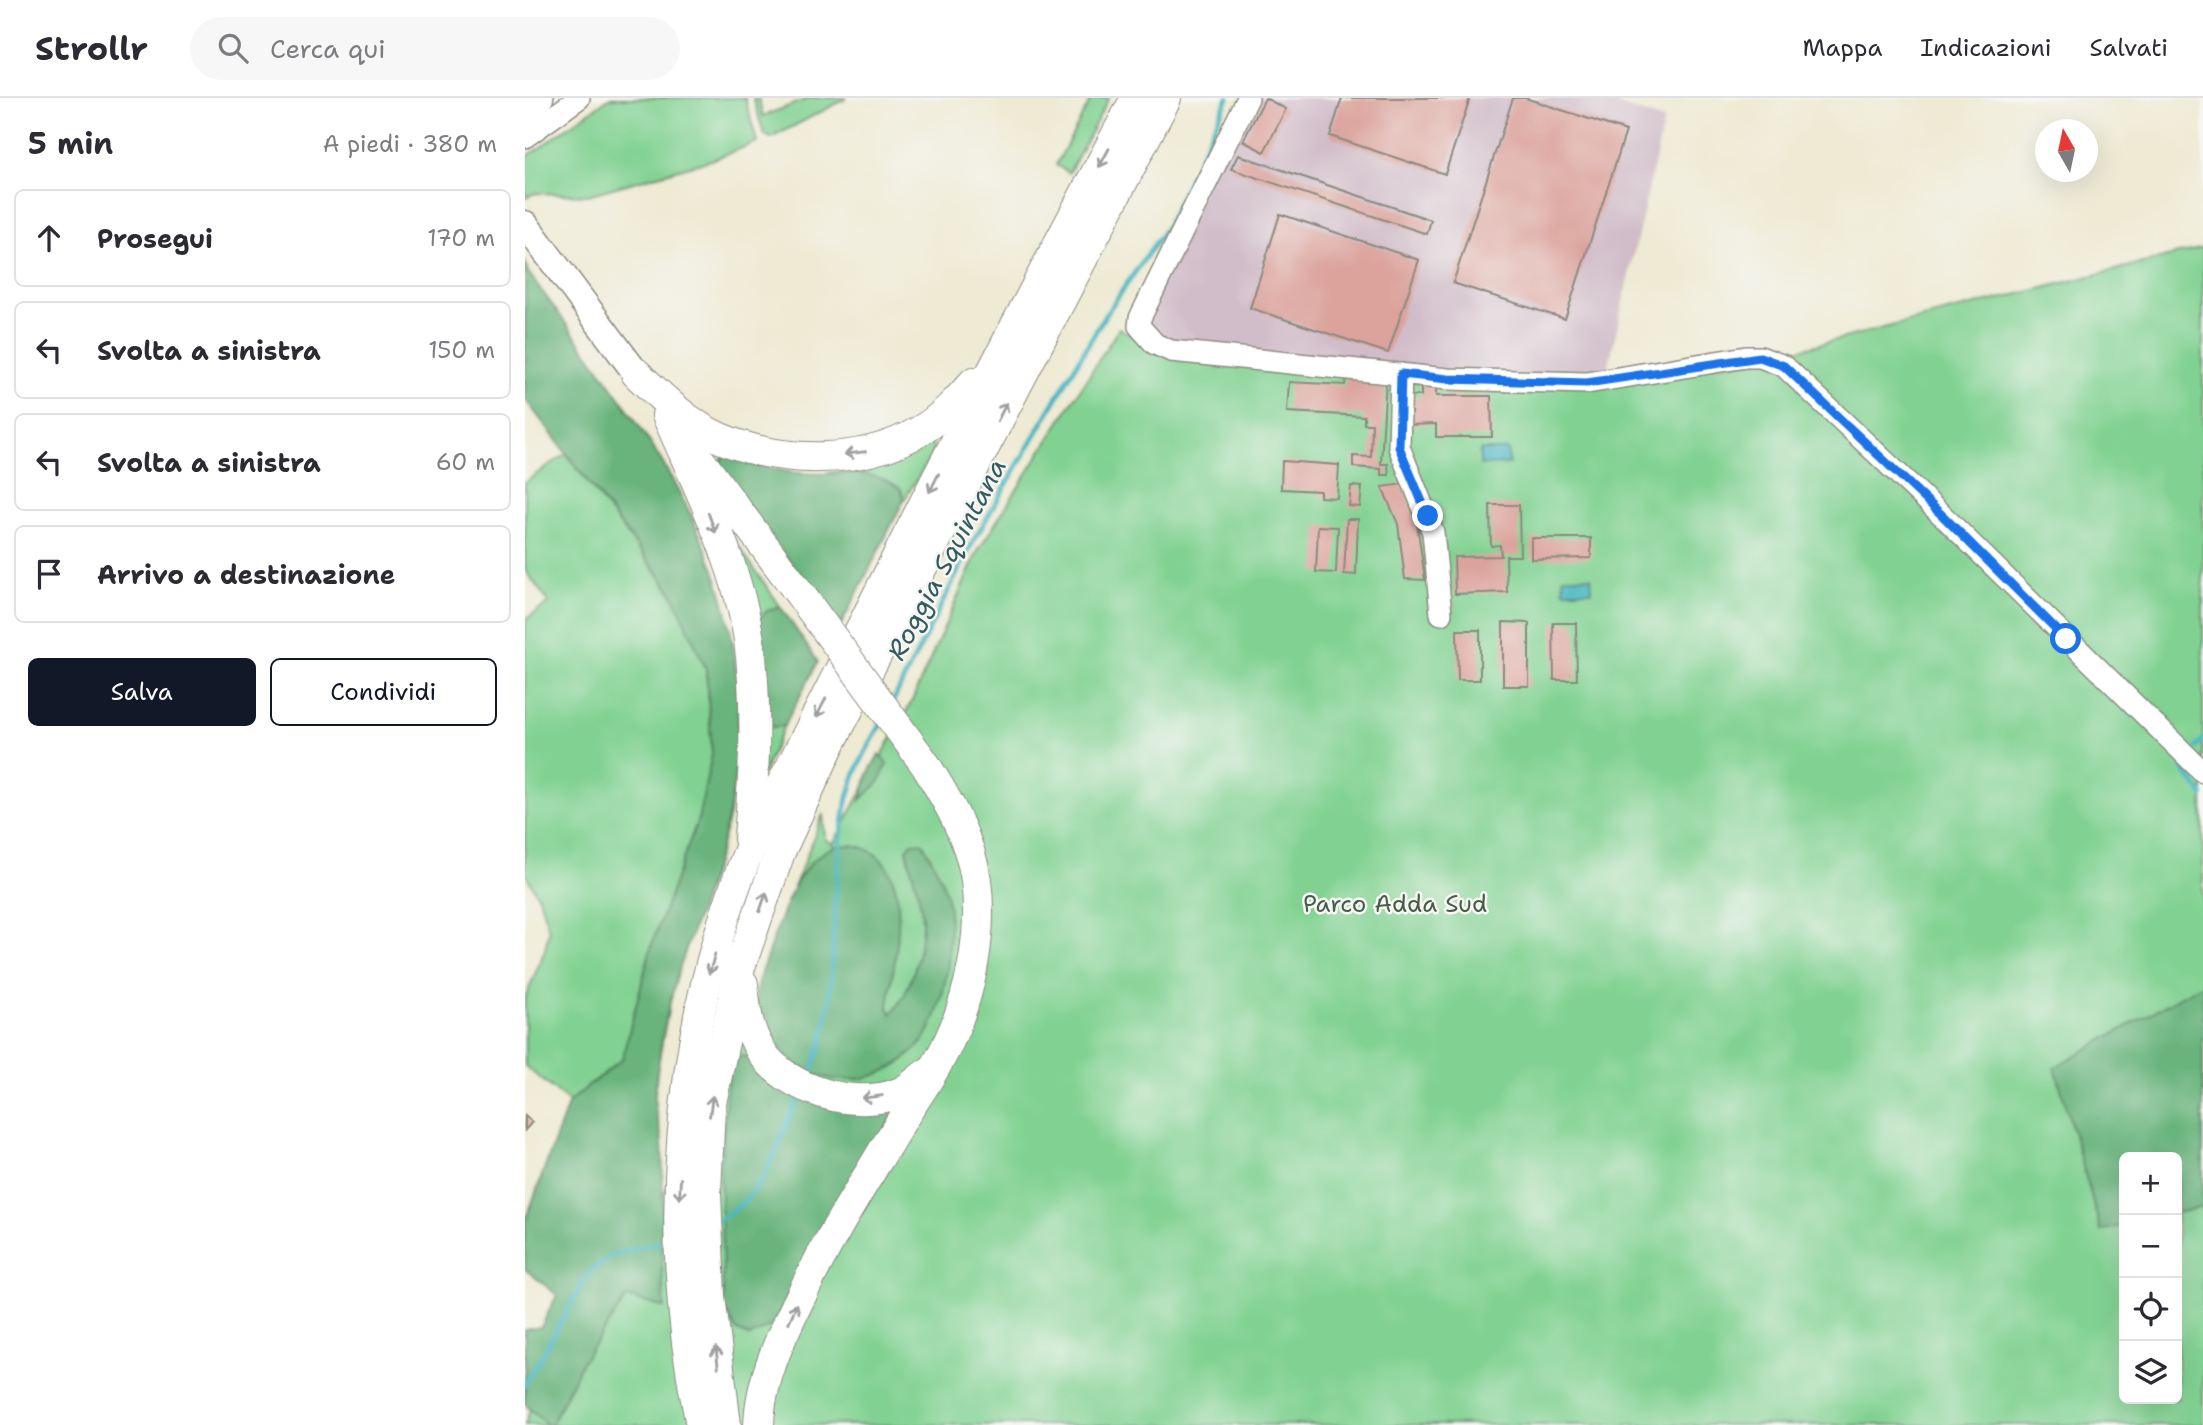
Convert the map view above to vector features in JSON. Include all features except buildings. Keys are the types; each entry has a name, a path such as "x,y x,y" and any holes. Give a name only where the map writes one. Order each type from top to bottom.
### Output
{"highway":[{"path":"701,1425 690,1374 683,1300 680,1200 684,1116 694,1039 709,976 748,853 998,356 1136,98"},
{"path":"726,1425 710,1296 706,1192 710,1108 740,967 780,852 828,748 1166,98"},
{"path":"636,373 670,407 720,438 779,454 828,457 875,451 919,432 951,407 998,356"},
{"path":"636,373 925,764 946,799 965,840 976,880 977,928 972,971 963,1006 949,1042 815,1267 793,1311 772,1362 759,1425"},
{"path":"667,415 735,579 749,640 754,724 748,853"},
{"path":"740,967 747,1017 761,1051 785,1078 818,1094 861,1099 901,1092 932,1069"}],"main road":[{"path":"525,117 540,98"},
{"path":"528,229 636,373"}],"street":[{"path":"525,137 579,98"},
{"path":"1248,98 1140,318 1139,326 1155,344 1171,351 1448,379 1587,383 1747,357 1772,360 1784,366 1943,516 2203,772"},
{"path":"1401,374 1399,447 1433,532 1441,614"}],"shaded area":[{"path":"1248,98 1598,98 1664,120 1605,381 1171,351 1140,318"}],"green space":[{"path":"609,98 745,98 757,142 711,160 588,195 536,193 525,197 525,158"},
{"path":"753,98 758,98 763,116 810,98 847,98 771,138 764,134"},
{"path":"1092,98 1109,98 1069,173 1056,165"},
{"name":"Parco Adda Sud","path":"2203,248 2203,1425 525,1425 544,1366 652,1219 829,850 810,863 794,887 823,814 825,839 833,844 911,703 978,551 1119,328 1166,355 1449,385 1748,362"},
{"path":"525,261 528,272 655,450 696,527 713,567 730,627 735,658 738,721 729,814 715,867 678,972 657,1074 655,1108 662,1142 662,1266 665,1308 627,1297 582,1362 551,1425 547,1425 525,1404 525,1330 541,1327 557,1295 525,1269 525,1222 569,1102 622,1059 652,944 699,816 712,754 706,669 672,592 525,399"},
{"path":"927,440 932,442 934,451 904,500 899,490 881,479 824,474 883,460"},
{"path":"566,454 671,592 689,625 706,669 712,754 699,816 652,944 622,1059 569,1102 525,1066 525,999 545,950 549,930 539,898 525,873 525,620 549,603 525,570 525,482"},
{"path":"726,454 790,472 865,474 901,489 904,500 840,627 722,472 720,461"},
{"path":"719,518 780,606 767,611 755,623"},
{"path":"780,606 818,662 784,726 772,727 762,720 755,623 767,611"},
{"path":"762,720 772,727 784,726 758,785"},
{"path":"879,754 887,764 880,781 861,800 868,774"},
{"path":"922,842 944,886 950,927 945,981 936,1015 927,1035 905,1059 885,1071 864,1078 842,1080 821,1076 801,1067 783,1052 769,1032 756,998 761,974 794,888 810,864 833,847 861,847 881,859 892,876 899,918 888,1007 891,1014 909,984 920,947 921,905 907,849 912,843"},
{"path":"2203,984 2203,1207 2182,1212 2182,1152 2119,1152 2119,1226 2101,1231 2055,1067"},
{"path":"748,1056 780,1084 903,1098 771,1326 750,1337 737,1331 724,1308 720,1168 729,1067 738,1057"}],"water":[{"path":"1480,450 1508,450 1509,464 1480,465"},
{"path":"1563,577 1591,577 1592,591 1564,591"}],"waterway":[{"name":"Roggia Squintana","path":"892,703 973,542 1104,317 1167,226 1228,98"},
{"name":"Roggia Squintana","path":"809,1077 827,1020 843,823 860,762 883,721"},
{"path":"2197,747 2203,739"},
{"path":"2186,762 2183,769 2203,795"},
{"name":"Roggia Squintana","path":"718,1220 735,1209 760,1182 799,1096"},
{"name":"Roggia Squintana","path":"525,1385 590,1271 613,1255 660,1242"}],"route":[{"path":"1428,516 1399,447 1401,374 1448,379 1587,383 1760,357 1784,366 1943,516 2066,639"}]}
